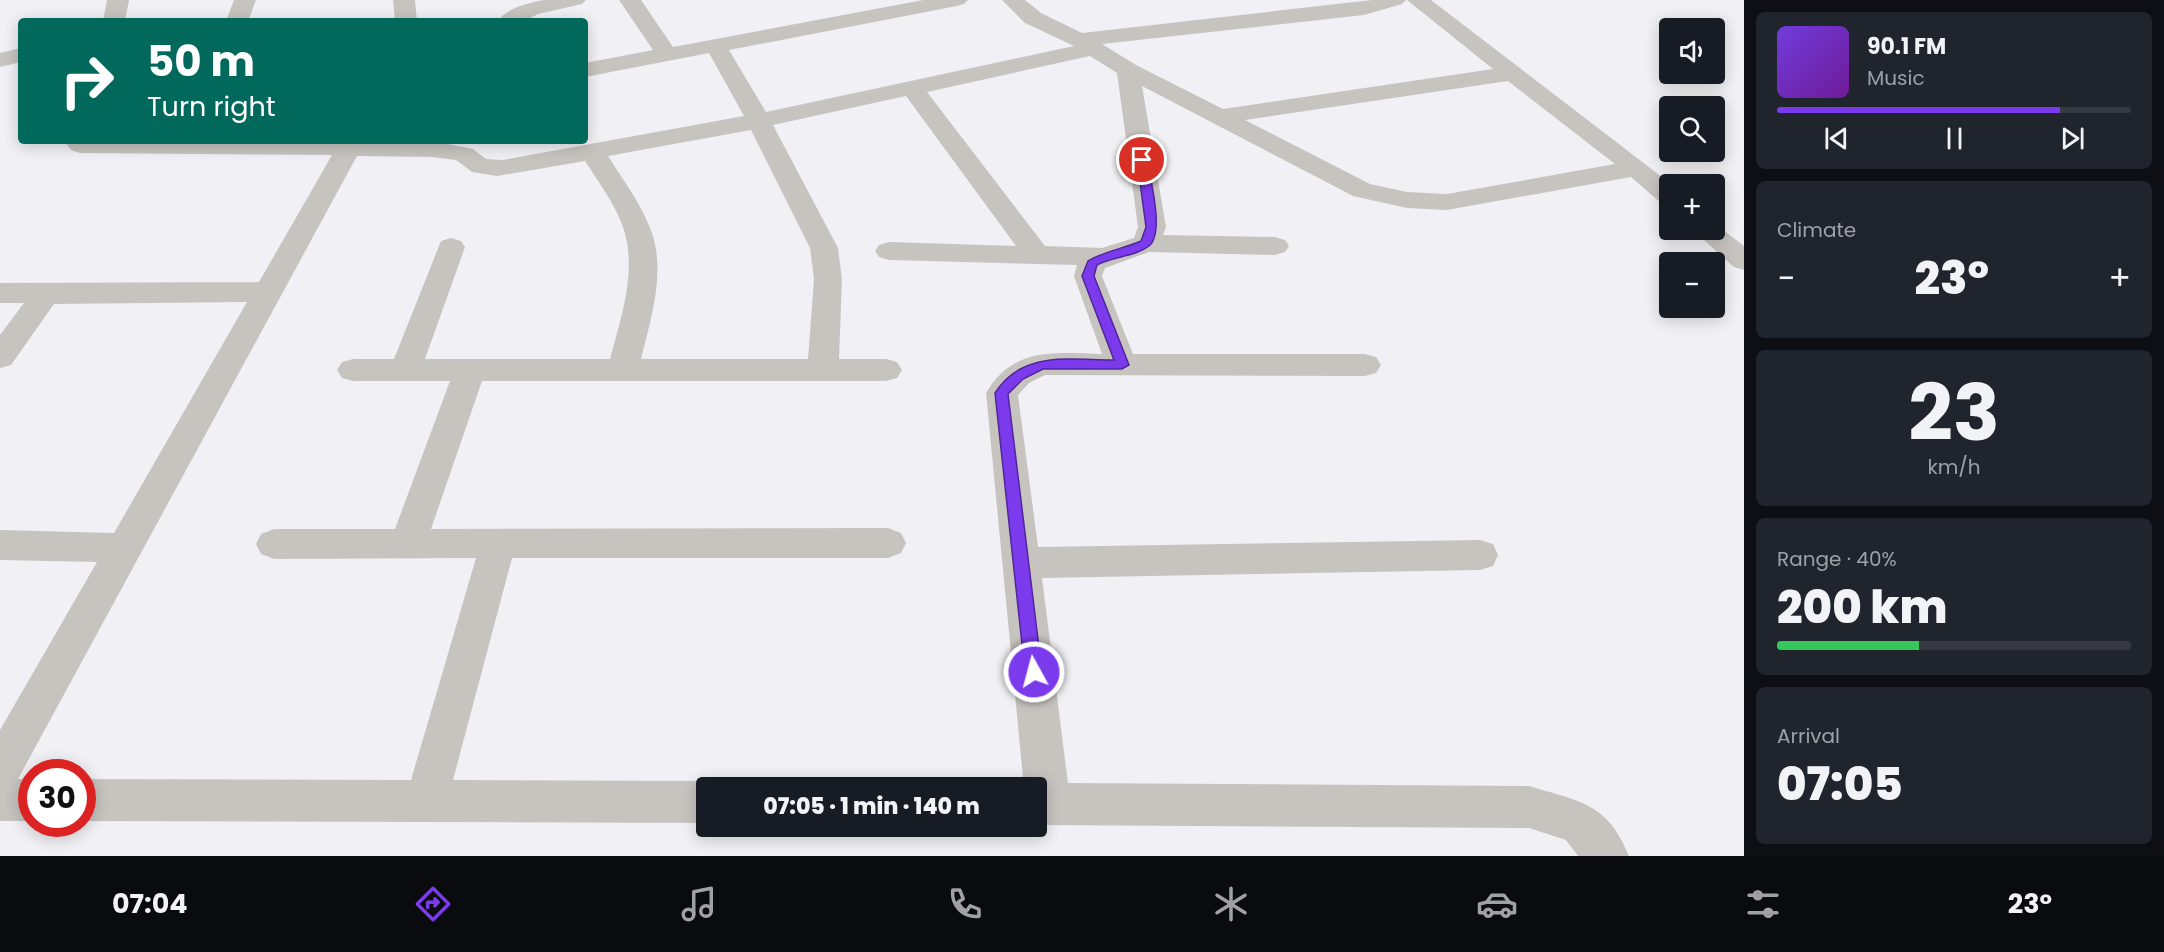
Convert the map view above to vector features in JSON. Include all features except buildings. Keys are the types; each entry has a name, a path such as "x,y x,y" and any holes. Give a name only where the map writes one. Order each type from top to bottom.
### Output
{"street":[{"path":"115,18 118,0"},
{"path":"238,18 245,0"},
{"path":"404,0 406,18"},
{"path":"515,18 531,9 575,0"},
{"path":"630,0 667,54"},
{"path":"588,69 957,0"},
{"path":"1013,0 1033,18 1128,70 1362,190 1407,200 1447,202 1635,168"},
{"path":"80,145 351,144 432,148 464,154 471,163 485,168 503,168 759,121 1085,45 1364,9 1395,0"},
{"path":"1418,0 1659,188"},
{"path":"715,45 759,121 824,248 828,279 823,370"},
{"path":"0,60 18,57"},
{"path":"1128,70 1152,227 1146,243"},
{"path":"1219,117 1512,73"},
{"path":"911,87 1037,255"},
{"path":"0,770 351,144"},
{"path":"592,152 630,212 638,231 642,251 644,275 623,370"},
{"path":"1719,240 1744,261"},
{"path":"889,251 1103,256 1146,243 1275,246"},
{"path":"405,370 451,246"},
{"path":"1103,256 1092,263 1088,276 1122,365"},
{"path":"0,293 267,292"},
{"path":"0,357 46,294"},
{"path":"1041,777 1021,562 1002,393 1018,375 1041,364 1365,364"},
{"path":"353,370 886,370"},
{"path":"408,544 470,370"},
{"path":"274,544 888,543"},
{"path":"426,801 498,544"},
{"path":"0,545 124,548"},
{"path":"1021,562 1480,555"},
{"path":"0,800 18,800"},
{"path":"96,800 696,802"},
{"path":"1047,804 1529,807 1580,824 1607,856"}],"route":[{"path":"1034,672 1002,393 1018,375 1041,364 1122,365 1088,276 1092,263 1103,256 1146,243 1152,227 1142,160"}]}
